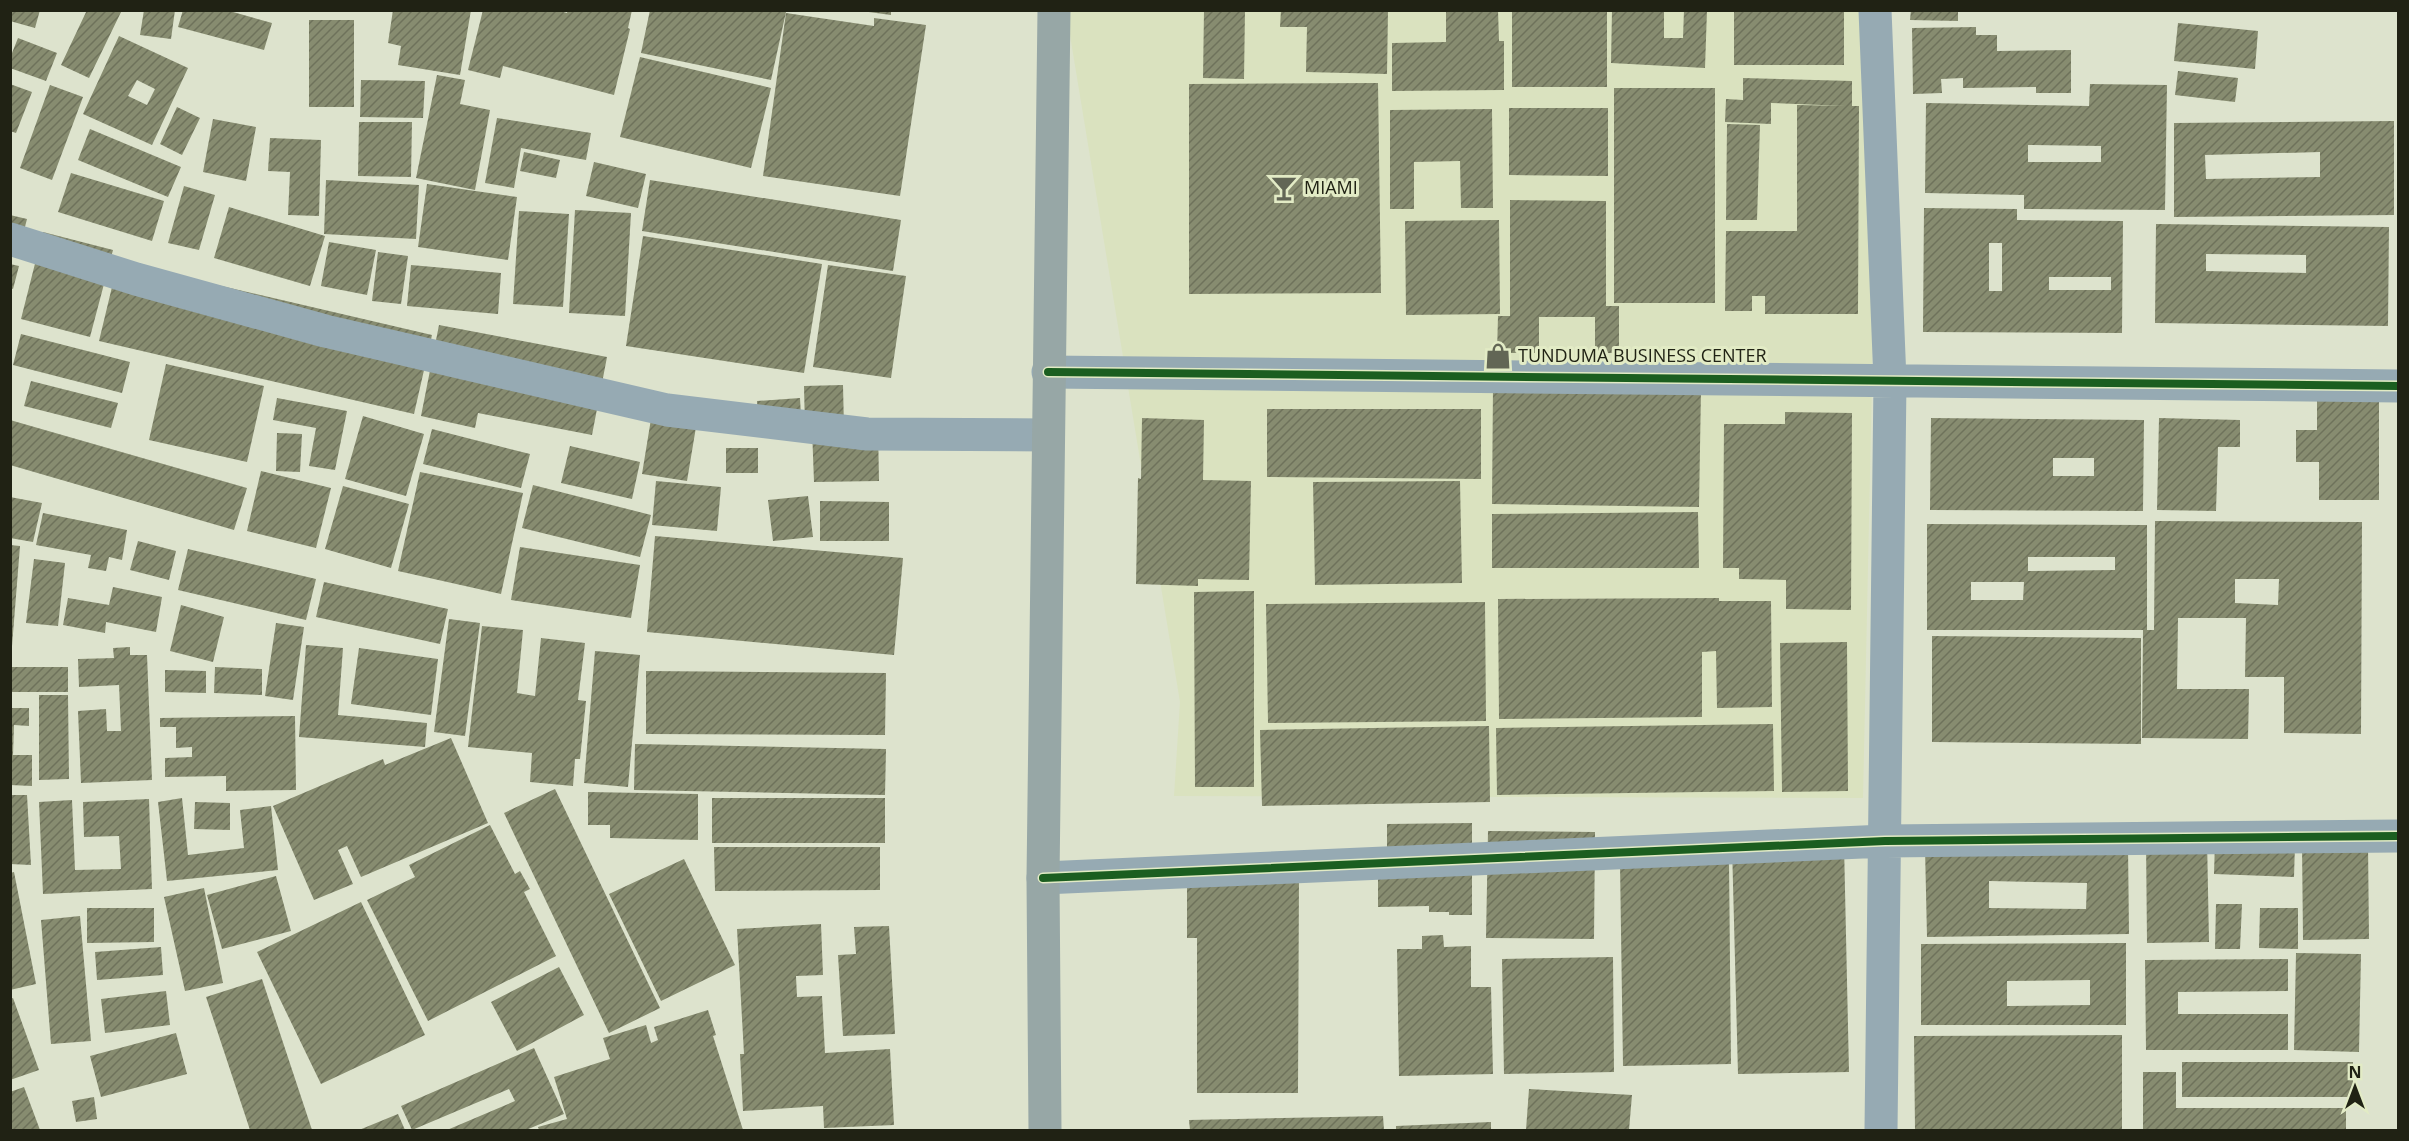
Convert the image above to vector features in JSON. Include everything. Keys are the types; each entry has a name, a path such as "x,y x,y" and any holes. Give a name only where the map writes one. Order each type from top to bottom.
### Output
{"highway":[{"path":"1046,1131 1043,878 1054,10"}],"street":[{"path":"1875,10 1890,381 1881,1131"},
{"path":"10,239 136,279 325,331 667,410 867,434 1048,435"},
{"path":"1048,372 2398,386"},
{"path":"1043,878 1885,841 2398,836"}],"shaded area":[{"name":"TUNDUMA BUSINESS CENTER","path":"1066,11 1880,11 1863,798 1174,796 1180,702"}],"building":[{"path":"10,10 40,10 35,28 10,21"},
{"path":"87,10 122,10 89,78 61,65"},
{"path":"144,10 175,10 171,39 140,35"},
{"path":"183,10 226,10 272,23 264,50 178,27"},
{"path":"393,10 471,10 460,75 398,65 401,46 388,43"},
{"path":"483,10 556,10 567,13 568,10 632,10 628,28 630,29 614,95 503,66 500,78 468,70"},
{"path":"650,10 786,12 771,80 641,53"},
{"path":"854,10 891,10 891,15"},
{"path":"1204,10 1245,10 1244,79 1203,78"},
{"path":"1281,10 1388,10 1387,74 1306,72 1307,27 1280,27"},
{"path":"1446,10 1498,10 1499,41 1504,41 1504,90 1392,91 1392,43 1446,42"},
{"path":"1512,10 1607,10 1607,87 1512,87"},
{"path":"1612,10 1664,10 1664,38 1683,38 1684,10 1707,10 1705,68 1611,63"},
{"path":"1734,10 1844,10 1844,65 1734,65"},
{"path":"1911,10 1958,10 1958,21 1910,20"},
{"path":"786,13 874,26 874,18 926,25 900,196 763,176"},
{"path":"309,20 354,20 354,107 309,107"},
{"path":"2178,23 2258,31 2255,69 2174,61"},
{"path":"1976,27 1976,35 1997,35 1997,51 2071,50 2071,93 2036,93 2036,87 1963,88 1963,78 1941,79 1942,93 1913,94 1912,28"},
{"path":"119,36 188,68 152,145 83,114","holes":["137,80 155,89 147,105 128,96"]},
{"path":"18,38 57,53 46,81 10,68 10,58"},
{"path":"640,57 771,88 751,168 620,137"},
{"path":"2178,71 2238,78 2235,102 2175,95"},
{"path":"437,75 465,80 460,104 490,110 475,190 416,178"},
{"path":"1743,78 1852,81 1852,106 1859,106 1858,314 1765,314 1765,296 1752,296 1752,311 1725,311 1726,231 1797,231 1797,105 1846,106 1771,103 1771,124 1725,122 1726,99 1743,100"},
{"path":"361,80 425,81 423,118 360,117"},
{"name":"MIAMI","path":"1378,83 1381,293 1189,294 1189,84"},
{"path":"10,84 32,92 16,133 10,131"},
{"path":"2090,84 2167,85 2165,210 2024,209 2024,195 1925,193 1926,103 2089,106","holes":["2028,145 2101,146 2101,162 2028,162"]},
{"path":"50,85 83,97 52,180 20,168"},
{"path":"1614,88 1715,88 1715,303 1614,303"},
{"path":"177,107 200,118 182,155 160,144"},
{"path":"1509,108 1608,108 1608,176 1509,175"},
{"path":"1492,109 1493,208 1461,208 1460,161 1414,162 1414,209 1390,209 1390,110"},
{"path":"497,118 591,133 586,160 521,148 514,188 485,183"},
{"path":"213,119 256,127 246,181 203,172"},
{"path":"2394,121 2394,215 2174,217 2174,123","holes":["2320,152 2320,177 2206,179 2205,155"]},
{"path":"359,122 412,122 411,177 358,176"},
{"path":"1727,124 1760,125 1757,220 1726,220"},
{"path":"90,129 181,167 168,197 78,160"},
{"path":"270,138 321,140 319,216 288,215 290,172 268,171"},
{"path":"524,152 560,160 556,178 520,171"},
{"path":"594,162 646,174 638,208 586,196"},
{"path":"71,173 164,201 152,241 58,212"},
{"path":"326,180 419,185 416,239 324,234"},
{"path":"650,180 901,220 893,271 642,231"},
{"path":"427,184 517,197 508,260 418,247"},
{"path":"184,186 215,195 199,250 168,243"},
{"path":"1510,200 1606,201 1606,306 1619,306 1619,353 1595,353 1595,317 1539,317 1539,353 1497,353 1498,316 1510,316"},
{"path":"229,207 325,236 310,286 214,258"},
{"path":"1924,208 2017,209 2017,220 2123,221 2122,333 1923,332","holes":["1989,243 2002,243 2002,291 1989,291","2049,277 2111,277 2111,290 2049,290"]},
{"path":"575,210 631,213 625,316 569,313"},
{"path":"519,211 569,214 563,307 513,304"},
{"path":"10,215 27,219 20,246 10,244"},
{"path":"1499,220 1500,314 1406,315 1405,221"},
{"path":"2156,224 2389,227 2388,326 2155,323","holes":["2206,254 2306,255 2306,273 2206,271"]},
{"path":"43,232 113,250 90,337 21,319"},
{"path":"643,236 822,264 804,373 626,346"},
{"path":"329,242 376,250 367,295 321,286"},
{"path":"378,252 408,256 401,304 372,301"},
{"path":"118,262 432,335 414,414 99,341"},
{"path":"10,264 19,266 13,289 10,288"},
{"path":"411,265 501,273 498,314 407,306"},
{"path":"828,265 906,276 891,378 813,367"},
{"path":"439,325 607,357 592,435 478,413 475,428 421,416"},
{"path":"21,334 130,362 122,393 13,365"},
{"path":"166,364 264,386 247,462 149,440"},
{"path":"31,381 118,403 111,428 24,406"},
{"path":"843,385 844,428 878,428 879,481 814,482 812,429 805,429 804,386"},
{"path":"1493,386 1701,389 1699,507 1492,504"},
{"path":"277,398 347,411 335,470 309,466 316,428 273,420"},
{"path":"800,398 802,434 760,436 757,401"},
{"path":"2317,398 2379,398 2379,500 2319,500 2319,462 2296,462 2296,430 2317,430"},
{"path":"1267,409 1481,409 1481,479 1267,477"},
{"path":"1785,412 1852,413 1851,610 1786,609 1786,580 1739,579 1739,568 1723,568 1724,424 1785,424"},
{"path":"363,416 424,434 406,496 345,479"},
{"path":"1142,418 1204,420 1203,480 1251,481 1249,580 1198,579 1198,586 1136,584 1138,478 1141,479"},
{"path":"1931,418 2144,420 2143,511 1930,510","holes":["2053,458 2094,458 2094,476 2053,476"]},
{"path":"2159,418 2240,420 2240,447 2218,447 2216,511 2157,510"},
{"path":"651,419 696,427 687,481 642,474"},
{"path":"10,420 247,488 234,530 10,465"},
{"path":"432,429 530,454 521,488 423,464"},
{"path":"277,433 302,434 300,472 276,471"},
{"path":"570,446 640,462 632,499 561,483"},
{"path":"726,448 758,448 758,473 726,473"},
{"path":"261,471 331,488 316,548 247,531"},
{"path":"420,472 523,493 501,594 398,571"},
{"path":"656,481 721,487 717,531 652,525"},
{"path":"1460,481 1462,583 1315,585 1313,482"},
{"path":"533,485 651,515 640,557 522,528"},
{"path":"343,486 409,504 391,568 325,549"},
{"path":"808,496 813,537 773,541 768,500"},
{"path":"10,497 42,503 33,542 10,538"},
{"path":"820,501 889,502 889,541 820,541"},
{"path":"1698,512 1699,568 1492,568 1492,514"},
{"path":"43,513 127,530 122,560 109,557 106,571 88,568 91,555 36,545"},
{"path":"2155,521 2362,522 2361,734 2284,733 2284,677 2245,677 2246,618 2178,618 2177,689 2249,689 2248,739 2142,738 2143,630 1927,630 1927,524 2147,525 2147,630 2154,630","holes":["2028,557 2115,557 2115,570 2028,571","2235,579 2279,579 2278,605 2235,603","1971,582 2024,582 2023,600 1971,600"]},
{"path":"655,536 903,558 894,655 647,632"},
{"path":"138,541 176,551 169,580 130,570"},
{"path":"10,545 20,546 12,646 10,646"},
{"path":"520,547 640,565 631,618 511,600"},
{"path":"188,549 316,579 306,620 178,590"},
{"path":"34,559 65,563 58,626 26,623"},
{"path":"324,582 448,609 440,644 316,617"},
{"path":"113,587 162,597 156,632 106,622 105,633 63,625 68,598 109,605"},
{"path":"1254,591 1254,787 1195,787 1194,592"},
{"path":"1719,598 1719,601 1771,601 1772,707 1717,708 1716,651 1702,652 1702,717 1499,719 1498,599"},
{"path":"1485,602 1486,721 1268,723 1266,604"},
{"path":"181,605 224,617 213,662 170,651"},
{"path":"449,619 480,623 465,736 434,732"},
{"path":"276,623 304,627 293,700 265,696"},
{"path":"482,626 523,630 517,693 535,696 541,638 585,643 578,700 586,701 580,759 575,759 573,786 530,782 532,753 468,747"},
{"path":"1932,636 2141,638 2141,744 1932,742"},
{"path":"1847,642 1848,791 1782,792 1780,643"},
{"path":"306,645 343,648 338,715 427,723 425,747 299,737"},
{"path":"130,647 130,655 147,655 152,780 81,783 78,711 106,709 107,731 121,731 119,685 79,687 78,659 114,658 113,648"},
{"path":"359,648 438,659 431,715 351,704"},
{"path":"595,651 640,655 628,787 584,783"},
{"path":"10,667 68,667 68,692 10,692"},
{"path":"215,667 262,669 262,695 214,693"},
{"path":"165,670 206,671 206,693 165,692"},
{"path":"646,671 886,673 885,735 646,734"},
{"path":"39,695 68,695 69,779 39,780"},
{"path":"10,708 29,708 29,726 14,725 13,755 32,755 32,786 10,785"},
{"path":"295,716 296,790 226,791 226,776 165,777 165,758 192,757 192,747 176,748 176,727 160,727 160,718"},
{"path":"1773,724 1774,791 1497,795 1496,728"},
{"path":"1489,726 1490,802 1262,806 1260,730"},
{"path":"451,738 488,823 361,877 347,846 338,850 353,884 314,900 273,806 383,759 385,765"},
{"path":"635,744 886,749 885,795 634,790"},
{"path":"555,789 660,1008 609,1033 504,813"},
{"path":"588,792 698,794 698,840 610,838 610,825 588,825"},
{"path":"10,795 27,795 31,865 10,864"},
{"path":"182,798 188,855 244,848 240,810 271,806 278,870 167,881 158,802"},
{"path":"712,798 885,798 885,843 712,843"},
{"path":"149,799 152,889 43,894 39,802 72,800 75,870 121,869 119,836 84,837 83,802"},
{"path":"195,802 230,803 230,830 194,829"},
{"path":"1472,823 1472,915 1429,912 1429,906 1378,907 1378,851 1387,851 1387,824"},
{"path":"490,825 515,874 520,871 530,889 524,892 556,956 428,1021 367,900 415,877 409,865"},
{"path":"1488,831 1595,832 1594,939 1486,938"},
{"path":"2207,838 2209,942 2147,943 2146,839"},
{"path":"2215,842 2295,844 2294,877 2214,874"},
{"path":"1844,844 1849,1072 1738,1074 1732,846"},
{"path":"2302,844 2368,844 2369,939 2303,940"},
{"path":"2128,846 2129,934 1927,937 1925,848","holes":["1989,881 2087,883 2086,909 1989,908"]},
{"path":"714,847 880,847 880,890 715,891"},
{"path":"684,859 735,965 661,1001 609,894"},
{"path":"1729,861 1731,1064 1623,1066 1620,863"},
{"path":"14,872 36,984 10,990 10,873"},
{"path":"1187,873 1299,873 1298,1093 1197,1093 1197,938 1187,938"},
{"path":"276,876 291,931 222,949 207,895"},
{"path":"204,888 223,983 185,991 164,897"},
{"path":"361,902 425,1035 321,1084 257,952"},
{"path":"2216,904 2242,904 2240,949 2215,949"},
{"path":"87,908 154,908 154,942 87,943"},
{"path":"2260,908 2298,908 2298,949 2259,948"},
{"path":"80,916 91,1041 51,1044 41,920"},
{"path":"821,924 823,975 796,976 797,997 822,996 825,1053 890,1049 894,1125 824,1128 823,1106 743,1111 740,1054 744,1054 737,929"},
{"path":"889,926 895,1034 843,1036 838,955 856,954 854,927"},
{"path":"1443,935 1444,947 1471,946 1471,987 1491,987 1493,1074 1399,1076 1397,949 1422,949 1422,936"},
{"path":"2126,943 2126,1025 1921,1025 1921,944","holes":["2090,980 2090,1005 2007,1006 2007,981"]},
{"path":"161,947 163,975 97,980 95,952"},
{"path":"2296,953 2361,954 2359,1052 2294,1050"},
{"path":"1613,957 1614,1072 1504,1074 1502,959"},
{"path":"2288,959 2288,991 2178,992 2178,1014 2288,1014 2288,1050 2146,1050 2145,960"},
{"path":"559,967 584,1015 517,1051 491,1002"},
{"path":"262,979 312,1130 250,1130 206,997"},
{"path":"166,991 170,1025 105,1033 101,999"},
{"path":"13,998 39,1070 10,1080 10,999"},
{"path":"708,1010 716,1035 713,1036 743,1130 539,1130 538,1127 567,1119 554,1077 610,1059 603,1038 646,1025 651,1043 658,1040 654,1027"},
{"path":"176,1033 187,1074 101,1097 90,1056"},
{"path":"2122,1035 2122,1130 1915,1130 1914,1036"},
{"path":"534,1048 564,1114 526,1130 447,1130 515,1101 509,1089 412,1130 401,1106"},
{"path":"2182,1062 2353,1062 2353,1097 2182,1097"},
{"path":"2143,1072 2176,1072 2176,1108 2346,1108 2346,1130 2143,1130"},
{"path":"24,1087 40,1130 12,1130 10,1128 10,1092"},
{"path":"1529,1089 1632,1095 1629,1130 1526,1130"},
{"path":"94,1097 97,1119 76,1122 72,1101"},
{"path":"398,1114 405,1130 359,1130"},
{"path":"1383,1116 1384,1130 1190,1130 1189,1120"},
{"path":"1491,1122 1491,1130 1396,1130 1396,1126"}],"cycle path":[{"path":"1048,372 2398,386"},
{"path":"1043,878 1885,841 2398,836"}],"place":[{"name":"MIAMI","path":"1284,188"},
{"name":"TUNDUMA BUSINESS CENTER","path":"1498,356"}]}
